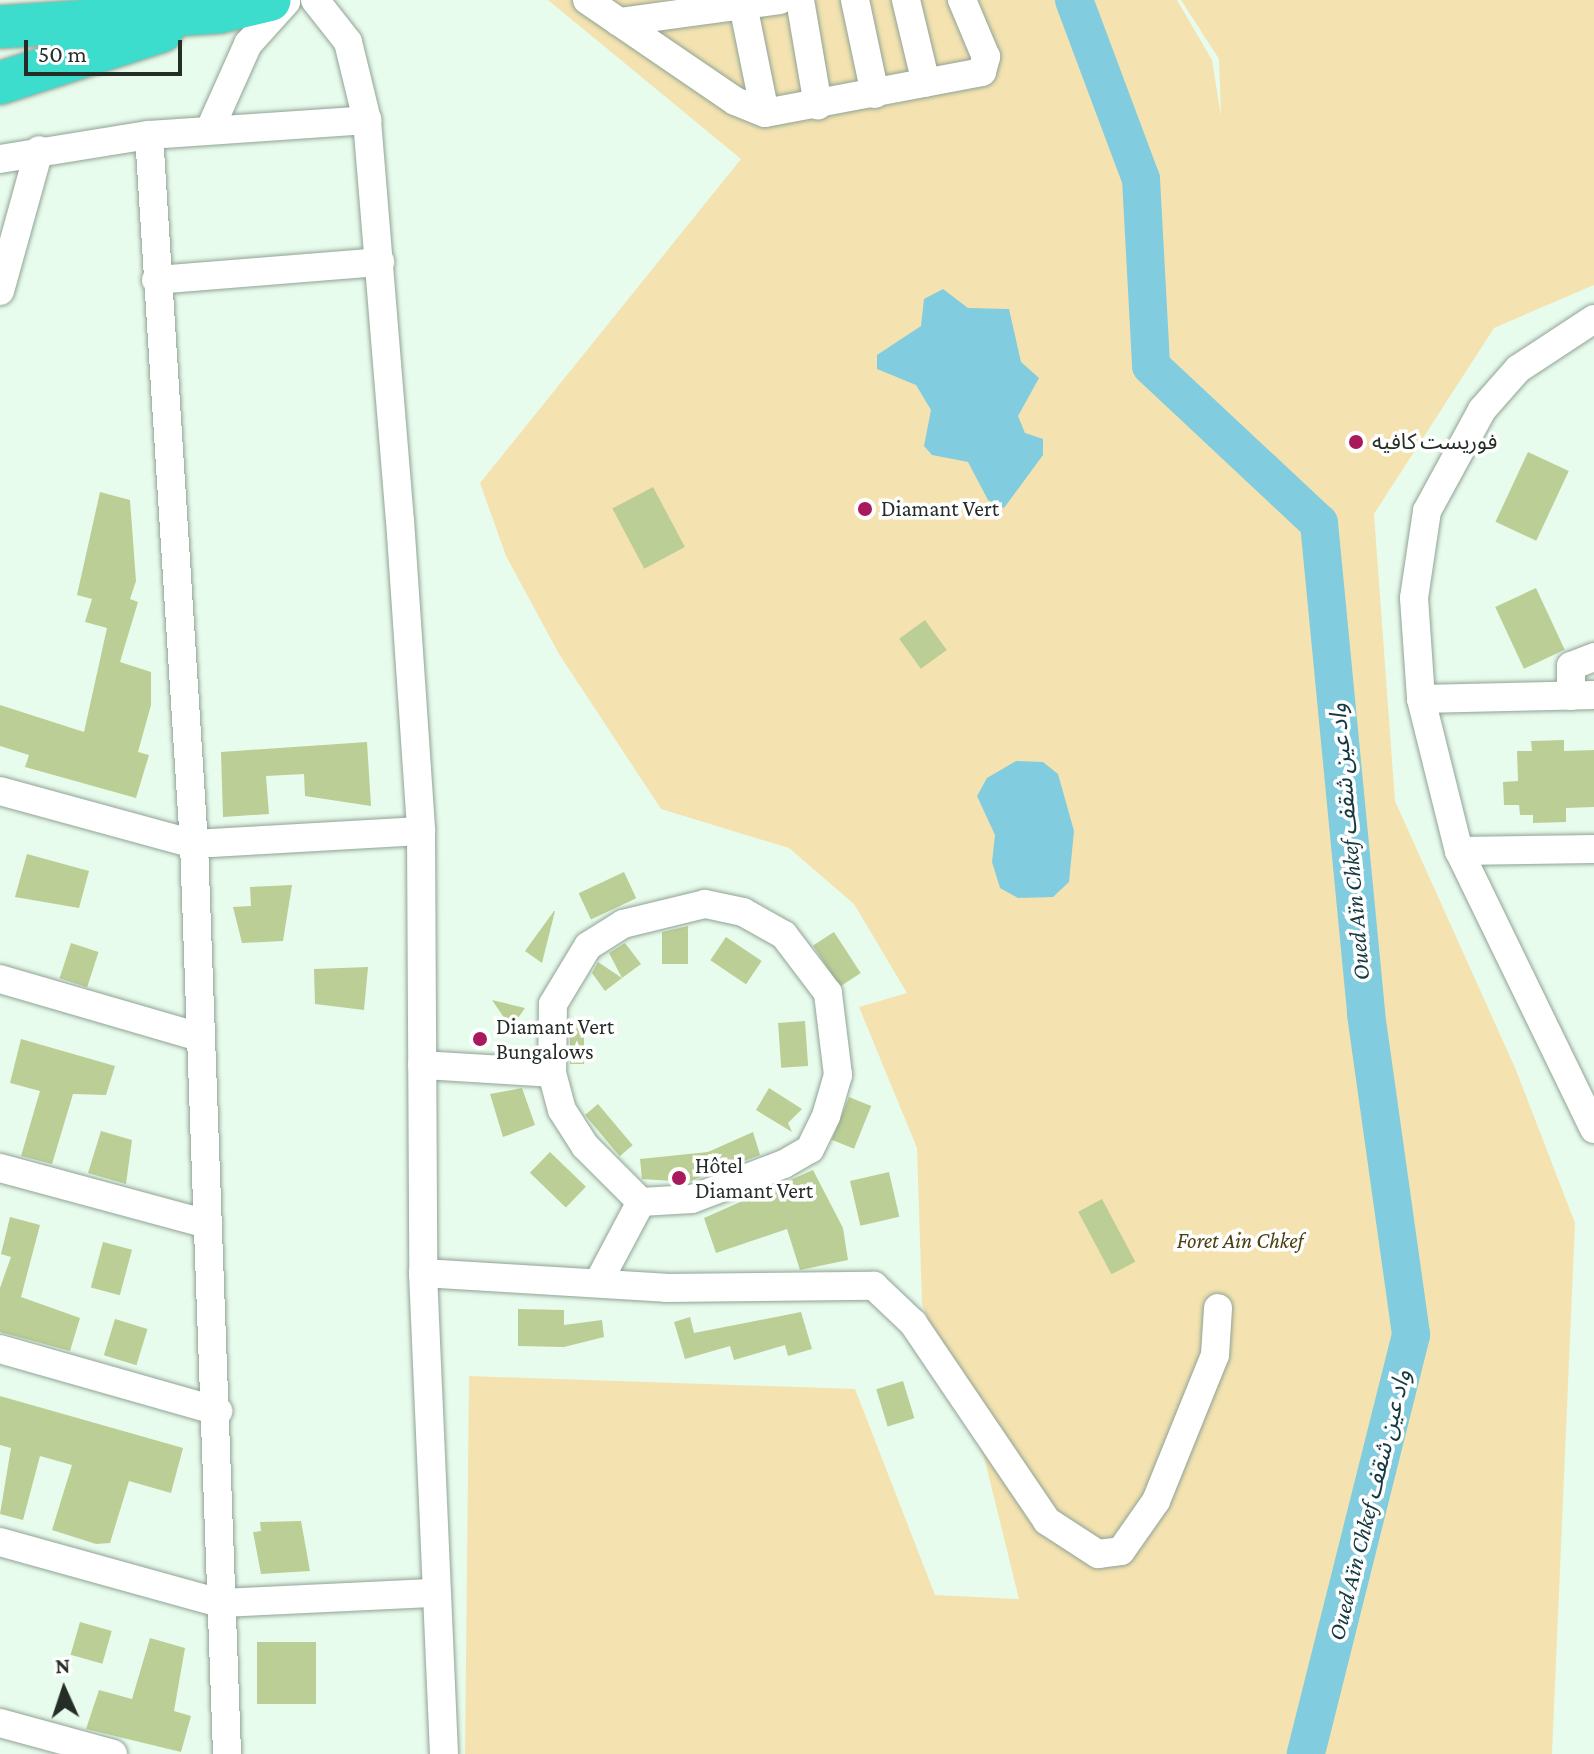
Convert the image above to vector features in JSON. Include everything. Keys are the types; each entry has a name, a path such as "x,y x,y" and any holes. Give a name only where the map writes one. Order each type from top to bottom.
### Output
{"highway":[{"path":"12,26 100,0"},
{"path":"12,26 219,12 288,0"},
{"path":"0,83 219,12"}],"street":[{"path":"210,129 248,44 288,0 348,42 367,120 421,831 423,1273 433,1593 444,1754"},
{"path":"587,0 735,101 765,113 875,94 986,68 962,0"},
{"path":"619,22 779,0"},
{"path":"800,0 818,105"},
{"path":"855,0 875,94"},
{"path":"906,0 926,83"},
{"path":"743,5 765,113"},
{"path":"0,159 39,150 149,135 367,120"},
{"path":"149,135 194,844 218,1411 220,1603 227,1754"},
{"path":"0,291 39,150"},
{"path":"156,280 380,262"},
{"path":"1594,319 1518,369 1482,410 1427,511 1414,598 1421,699 1459,851 1594,1129"},
{"path":"1421,699 1582,696 1571,666 1594,657"},
{"path":"0,791 194,844 421,831"},
{"path":"1459,851 1594,849"},
{"path":"705,904 743,912 784,935 805,957 828,993 838,1028 838,1075 810,1149 705,1195 641,1202 585,1146 562,1110 552,1073 553,1004 588,946 623,924 705,904"},
{"path":"0,979 200,1037"},
{"path":"422,1065 552,1073"},
{"path":"0,1168 208,1224"},
{"path":"600,1279 641,1202"},
{"path":"423,1273 600,1279 666,1288 874,1286 913,1323 1047,1521 1098,1554 1121,1551 1156,1501 1215,1355 1218,1308"},
{"path":"0,1349 218,1411"},
{"path":"0,1542 220,1603 433,1593"},
{"path":"0,1723 113,1754"}],"green space":[{"name":"Foret Ain Chkef","path":"548,0 1177,0 1212,60 1221,116 1219,59 1181,0 1594,0 1594,285 1494,328 1374,514 1395,801 1516,1070 1575,1223 1552,1754 465,1754 469,1376 855,1389 935,1595 1019,1599 984,1457 922,1304 917,1148 859,1007 907,993 854,904 789,848 661,809 559,654 506,556 480,483 741,159"}],"water":[{"path":"943,289 968,308 1009,309 1021,362 1039,378 1018,416 1025,433 1043,439 1043,455 1004,508 988,500 968,462 932,455 924,446 931,410 916,385 877,369 877,355 921,326 924,299"},
{"path":"1016,761 1043,762 1058,774 1074,831 1069,882 1053,897 1018,898 1000,888 992,862 995,835 977,796 987,778"}],"building":[{"path":"1528,452 1569,471 1536,541 1495,522"},
{"path":"653,487 685,547 644,569 612,509"},
{"path":"100,492 130,500 136,581 130,599 138,602 120,662 151,672 151,705 138,752 149,755 136,798 25,767 29,755 0,746 0,705 84,732 107,628 85,622 92,599 77,595"},
{"path":"1536,588 1565,650 1524,669 1495,607"},
{"path":"925,620 947,650 921,669 899,639"},
{"path":"1564,740 1564,751 1594,750 1594,807 1566,808 1566,822 1533,823 1533,815 1520,815 1519,805 1504,805 1503,782 1518,781 1517,751 1532,751 1531,741"},
{"path":"367,742 371,806 305,796 304,774 266,776 269,814 223,817 221,752"},
{"path":"27,854 89,871 79,908 15,897"},
{"path":"624,872 636,898 591,919 579,893"},
{"path":"292,885 283,941 242,943 233,907 251,906 250,887"},
{"path":"555,911 542,963 525,951"},
{"path":"688,926 688,964 662,964 662,932"},
{"path":"834,932 861,973 840,987 813,946"},
{"path":"726,937 762,961 746,984 710,960"},
{"path":"71,943 99,952 87,987 60,978"},
{"path":"625,943 641,964 622,978 609,953"},
{"path":"598,962 622,978 605,991 592,973"},
{"path":"368,967 364,1010 315,1004 314,969"},
{"path":"492,1000 525,1008 511,1028"},
{"path":"805,1021 808,1066 781,1068 778,1023"},
{"path":"570,1024 584,1024 584,1064 570,1064"},
{"path":"21,1039 115,1066 106,1095 73,1094 52,1164 21,1156 40,1091 10,1083"},
{"path":"522,1088 535,1125 503,1137 490,1094"},
{"path":"769,1088 802,1109 788,1123 792,1132 756,1110"},
{"path":"849,1097 871,1106 854,1149 832,1140"},
{"path":"598,1104 633,1145 620,1156 585,1115"},
{"path":"101,1131 132,1140 126,1184 88,1173"},
{"path":"753,1132 760,1155 688,1182 642,1179 640,1159 708,1152"},
{"path":"550,1152 586,1187 566,1208 530,1173"},
{"path":"813,1170 843,1228 848,1260 800,1270 787,1229 716,1253 704,1218"},
{"path":"889,1172 899,1217 860,1226 850,1181"},
{"path":"1102,1199 1135,1262 1111,1274 1078,1212"},
{"path":"10,1217 40,1225 21,1297 80,1318 70,1351 0,1332 0,1288 11,1257 1,1254"},
{"path":"103,1242 132,1250 120,1295 91,1287"},
{"path":"518,1309 564,1310 564,1325 602,1320 604,1337 564,1347 518,1346"},
{"path":"801,1312 812,1349 788,1356 785,1345 734,1360 730,1346 685,1359 674,1322 690,1317 694,1333"},
{"path":"115,1319 148,1329 136,1365 104,1355"},
{"path":"903,1381 914,1418 888,1426 876,1389"},
{"path":"0,1396 183,1448 171,1493 129,1481 110,1543 96,1544 52,1530 72,1465 40,1456 23,1520 0,1514 11,1448 0,1445"},
{"path":"301,1521 310,1571 261,1574 253,1532 261,1531 260,1522"},
{"path":"80,1622 112,1631 102,1664 71,1655"},
{"path":"150,1638 185,1648 174,1711 191,1716 181,1752 86,1729 99,1690 132,1699"},
{"path":"257,1642 316,1642 316,1704 257,1704"}],"waterway":[{"name":"Oued Aïn Chkef واد عين شقف","path":"1074,0 1141,179 1151,366 1319,523 1366,1014 1411,1335 1306,1754"}],"place":[{"name":"فوريست كافيه","path":"1356,442"},
{"name":"Diamant Vert","path":"865,509"},
{"name":"Diamant Vert Bungalows","path":"480,1039"},
{"name":"Hôtel Diamant Vert","path":"679,1178"}]}
